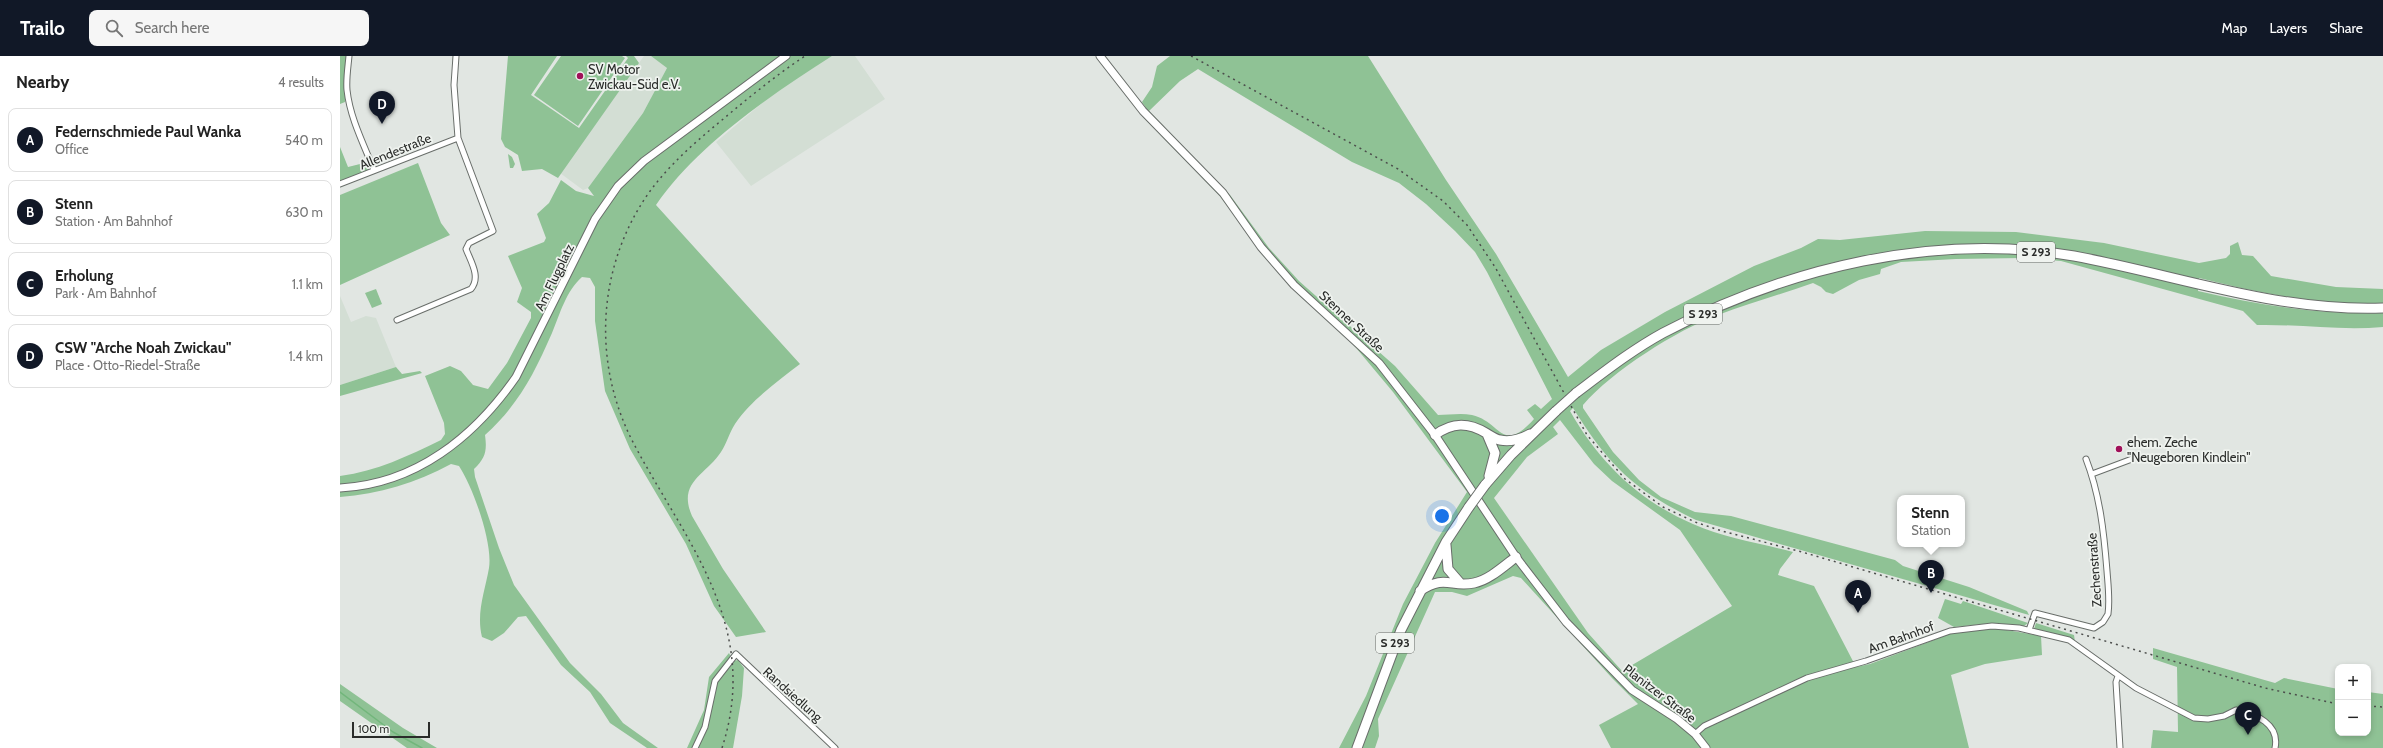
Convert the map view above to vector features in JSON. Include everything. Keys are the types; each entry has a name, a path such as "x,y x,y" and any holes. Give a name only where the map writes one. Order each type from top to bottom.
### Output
{"highway":[{"name":"S 293","path":"1357,748 1389,657 1418,592 1446,542 1486,483 1530,434 1576,393 1614,364 1662,334 1738,298 1823,270 1866,260 1921,253 1978,250 2034,252 2072,256 2270,300 2322,306 2383,308"},
{"path":"1435,435 1444,427 1461,424 1470,425 1500,440 1512,440 1530,434"},
{"path":"1486,483 1495,453 1487,433"},
{"path":"1446,542 1448,569 1461,584"},
{"path":"1418,592 1431,584 1442,581 1461,584 1481,581 1516,557"}],"street":[{"path":"349,56 347,90 349,103 353,118 374,170"},
{"path":"397,320 471,289 475,284 476,276 466,249 469,243 493,231 458,138 454,85 456,56"},
{"name":"Am Flugplatz","path":"340,488 377,482 407,473 441,455 474,428 502,397 516,377 595,219 618,186 644,161 786,56"},
{"name":"Stenner Straße","path":"1100,56 1143,110 1223,193 1261,247 1294,285 1368,351 1435,435 1516,557 1566,622"},
{"name":"Allendestraße","path":"340,184 458,138"},
{"name":"Zechenstraße","path":"2030,630 2035,613 2094,628 2103,622 2108,614 2102,528 2092,474 2086,459"},
{"path":"2092,474 2132,459"},
{"name":"Planitzer Straße","path":"1566,622 1632,690 1677,719 1695,734 1706,748"},
{"name":"Am Bahnhof","path":"1695,734 1704,726 1807,678 1866,662 1950,631 1992,626 2030,630 2069,640 2118,676 2158,701 2194,718 2208,719 2224,716 2236,710 2262,718 2272,728 2276,738 2275,748"},
{"name":"Randsiedlung","path":"695,748 706,727 716,681 736,654 835,748"},
{"path":"2118,676 2116,682 2120,748"}],"shaded area":[{"path":"644,56 651,56 667,68 643,113 588,188 583,190 560,173"},
{"path":"832,56 855,56 885,99 751,186 716,142 774,93"},
{"path":"340,296 351,322 366,316 376,318 396,367 340,385"}],"green space":[{"path":"340,56 346,56 345,102 340,104"},
{"path":"508,56 557,56 531,95 579,128 628,58 626,56 634,56 639,63 558,178 542,169 522,171 518,155 505,147 501,139"},
{"name":"SV Motor Zwickau-Süd e.V.","path":"561,56 622,56 625,58 578,126 534,95"},
{"path":"651,56 832,56 760,104 736,123 692,162 656,205 800,364 765,391 741,415 733,427 721,452 695,480 688,495 688,504 692,516 723,569 766,632 736,637 714,606 686,544 630,449 605,391 595,321 595,287 590,278 582,277 572,289 564,303 552,333 532,375 507,412 485,435 485,454 474,469 475,477 499,548 514,585 570,663 601,694 623,723 658,748 647,748 610,723 590,692 561,665 526,616 518,617 504,633 492,641 482,637 480,619 489,568 488,544 476,501 459,466 451,464 411,482 383,490 355,496 340,497 340,476 380,467 441,440 445,434 444,423 425,376 450,366 461,371 473,385 488,389 507,363 531,318 531,312 517,302 522,288 508,256 544,242 546,238 537,214 549,203 561,180 576,191 594,196 588,188 643,113 667,68"},
{"path":"1170,56 1368,56 1446,180 1496,254 1568,377 1601,350 1665,312 1754,266 1801,248 1818,239 1840,240 1925,231 2016,232 2104,243 2199,263 2226,258 2230,254 2230,246 2238,242 2242,255 2253,256 2271,276 2336,287 2383,289 2383,303 2337,302 2290,297 2244,289 2199,278 2198,291 2267,305 2313,311 2383,313 2383,327 2336,328 2257,325 2243,311 2061,261 2021,258 1901,262 1881,269 1880,274 1859,280 1833,294 1826,292 1821,287 1813,283 1718,315 1665,341 1646,353 1595,392 1583,405 1583,408 1613,452 1639,480 1661,497 1695,512 1731,516 1895,560 1903,566 1969,587 2027,611 2029,615 1696,520 1674,509 1639,487 1611,461 1573,408 1570,411 1581,430 1607,463 1622,478 1638,492 1673,515 1705,529 1730,537 1793,552 1780,569 1778,575 1814,586 1856,667 1870,664 1955,632 1995,628 2041,636 2042,655 1985,664 1951,675 1969,748 1611,748 1599,725 1638,704 1612,678 1521,578 1513,576 1467,596 1452,592 1435,592 1378,719 1379,736 1375,748 1339,748 1366,696 1403,604 1435,543 1467,492 1393,392 1347,337 1301,297 1259,248 1219,195 1144,118 1148,111 1142,102 1152,87 1157,66","holes":["1198,69 1352,162 1399,183 1426,204 1455,231 1475,252 1487,272 1552,399 1541,409 1535,404 1527,410 1534,419 1515,435 1508,435 1502,433 1482,419 1472,415 1438,415 1395,366 1299,281 1269,248 1230,195 1149,111 1180,81","1560,420 1594,464 1612,481 1680,530 1732,606 1622,671 1588,633 1494,498 1527,457 1558,434 1553,427"]},
{"path":"340,147 348,167 360,164 368,167 369,170 340,183"},
{"path":"508,154 512,157 515,164 513,168 510,168"},
{"path":"418,163 441,223 450,235 340,285 340,195"},
{"path":"376,289 382,304 372,308 365,293"},
{"path":"396,367 402,374 420,371 422,373 340,396 340,385"},
{"path":"1945,599 1961,604 1963,601 2028,623 2024,626 1994,623 1954,627 1938,618"},
{"path":"2036,623 2074,635 2075,642 2034,629"},
{"path":"2153,648 2275,683 2284,678 2335,688 2335,736 2371,736 2371,692 2383,694 2383,748 2151,748 2153,730 2178,732 2177,667 2153,659"},
{"path":"729,653 733,661 738,660 744,668 742,696 733,748 687,748 704,710 709,677"},
{"path":"340,684 403,728 437,748 407,748 340,701"}],"waterway":[{"path":"340,692 393,732 422,748"}],"railway":[{"path":"722,748 732,704 732,664 726,625 713,589 696,553 635,446 621,415 612,383 607,351 606,318 610,286 618,254 631,223 648,194 675,162 706,133 766,84 805,56"},
{"path":"1191,56 1398,169 1443,201 1467,225 1495,267 1587,435 1625,479 1663,507 1695,522 1722,531 1802,552 2265,688 2335,703"},
{"path":"2371,706 2383,707"}],"place":[{"name":"SV Motor Zwickau-Süd e.V.","path":"580,76"},
{"name":"CSW \"Arche Noah Zwickau\"","path":"382,124"},
{"name":"ehem. Zeche \"Neugeboren Kindlein\"","path":"2119,449"},
{"name":"Stenn","path":"1931,593"},
{"name":"Federnschmiede Paul Wanka","path":"1858,613"},
{"name":"Erholung","path":"2248,735"}]}
